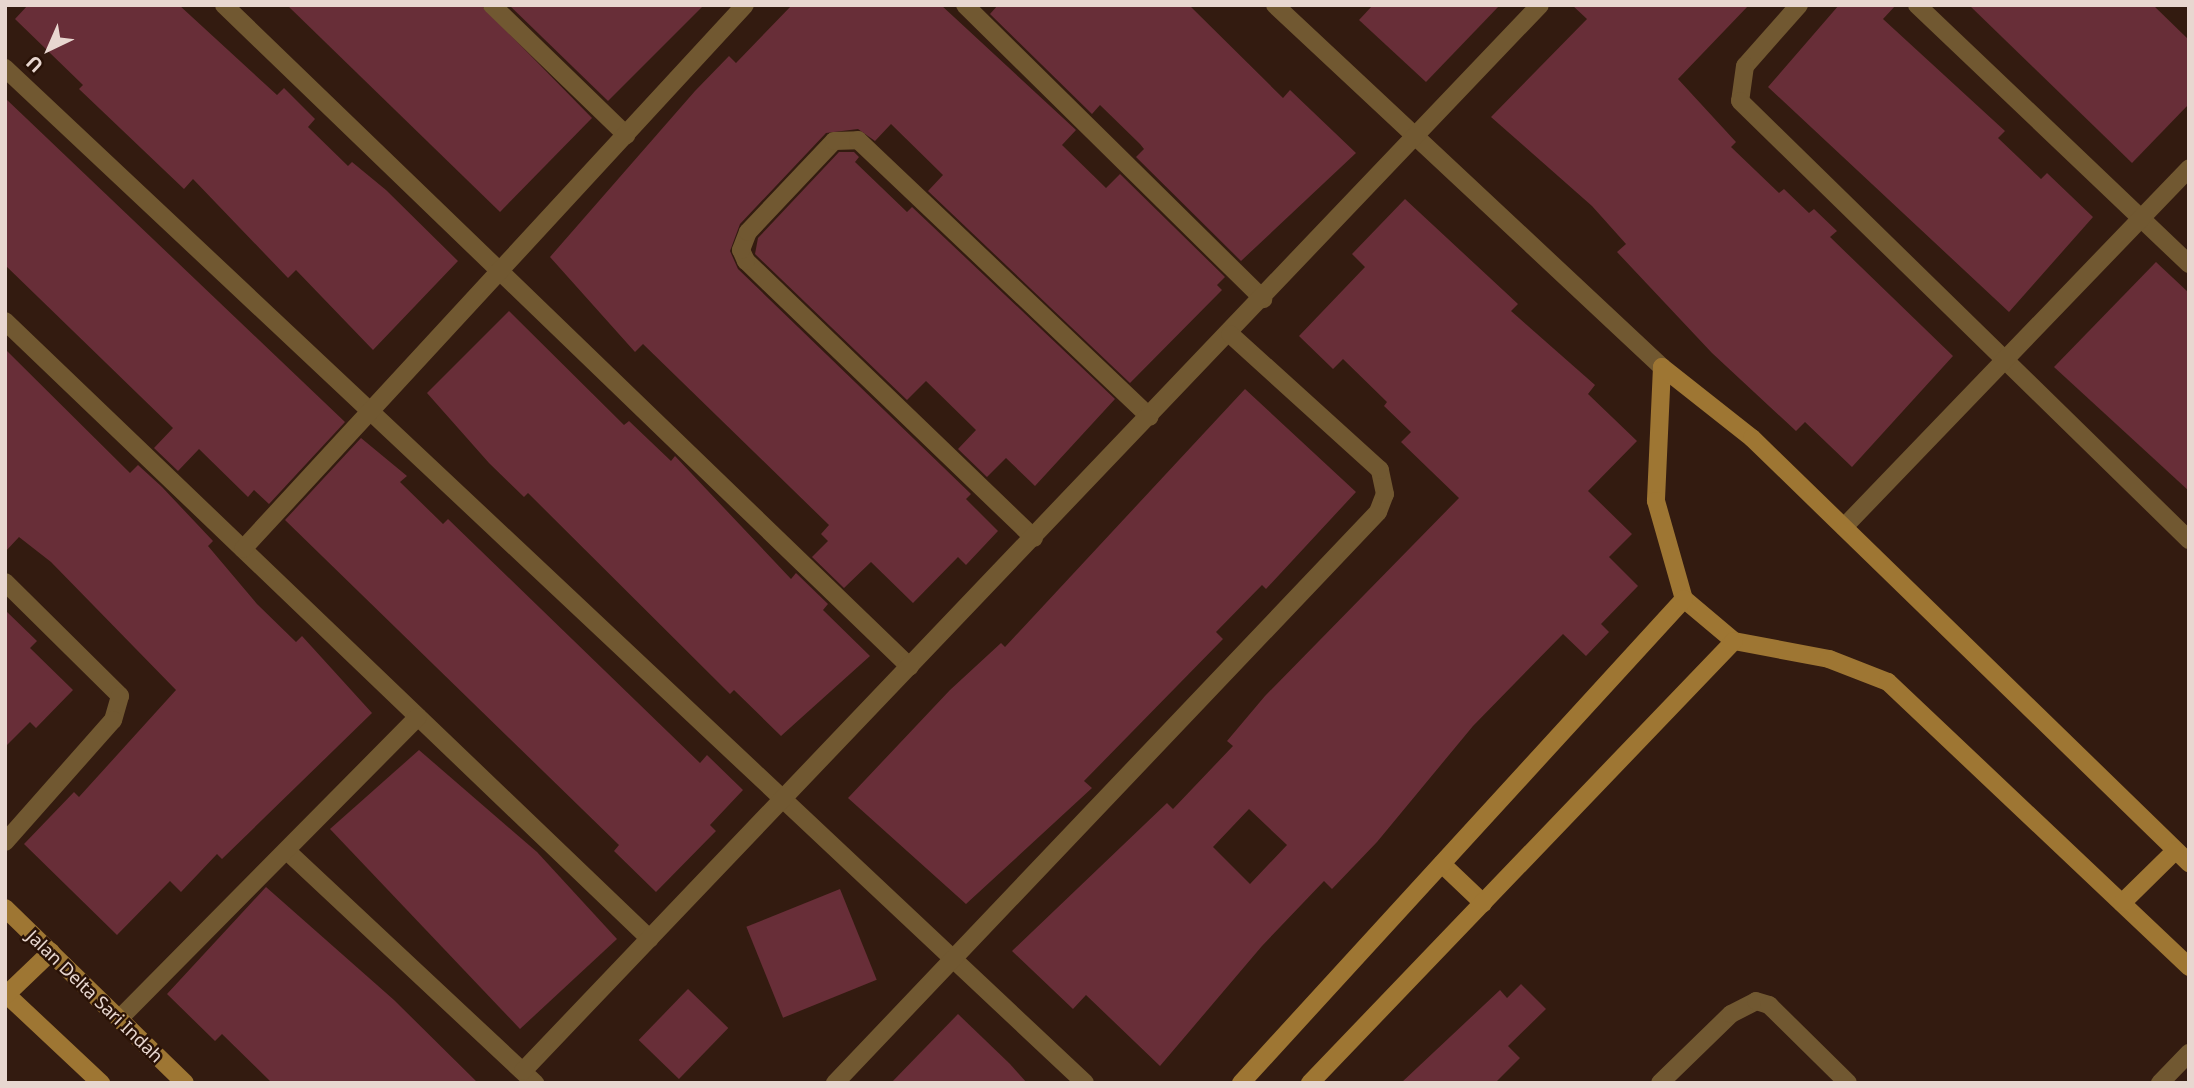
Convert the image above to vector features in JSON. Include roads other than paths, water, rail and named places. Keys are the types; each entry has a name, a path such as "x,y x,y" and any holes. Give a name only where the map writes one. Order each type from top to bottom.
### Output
{"street":[{"path":"224,5 911,667"},
{"path":"492,5 626,135"},
{"path":"965,5 1263,299"},
{"path":"1275,5 1662,366 1752,438 2189,863"},
{"path":"287,850 529,1077 650,939 1417,138 1540,5"},
{"path":"1799,5 1745,66 1740,101 2189,540"},
{"path":"1917,5 2189,264"},
{"path":"243,548 626,135 736,8"},
{"path":"5,68 1085,1083"},
{"path":"1034,538 746,261 741,250 748,232 834,141 858,139 1150,417"},
{"path":"1844,527 2005,363 2189,168"},
{"path":"5,321 650,939"},
{"path":"835,1083 950,957 1378,512 1385,494 1380,470 1230,334"},
{"path":"1662,366 1657,500 1684,598 1734,641 1829,659 1888,682 2189,967"},
{"path":"5,582 120,696 113,720 5,842"},
{"path":"1241,1083 1684,598"},
{"path":"1310,1083 1734,641"},
{"path":"119,1019 418,717"},
{"path":"2122,903 2175,850"},
{"path":"1442,864 1483,903"},
{"name":"Jalan Delta Sari Indah","path":"5,908 185,1083"},
{"path":"51,952 6,994 101,1083"},
{"path":"1660,1083 1731,1014 1756,1001 1769,1005 1848,1083"},
{"path":"2161,1083 2189,1053"}]}
